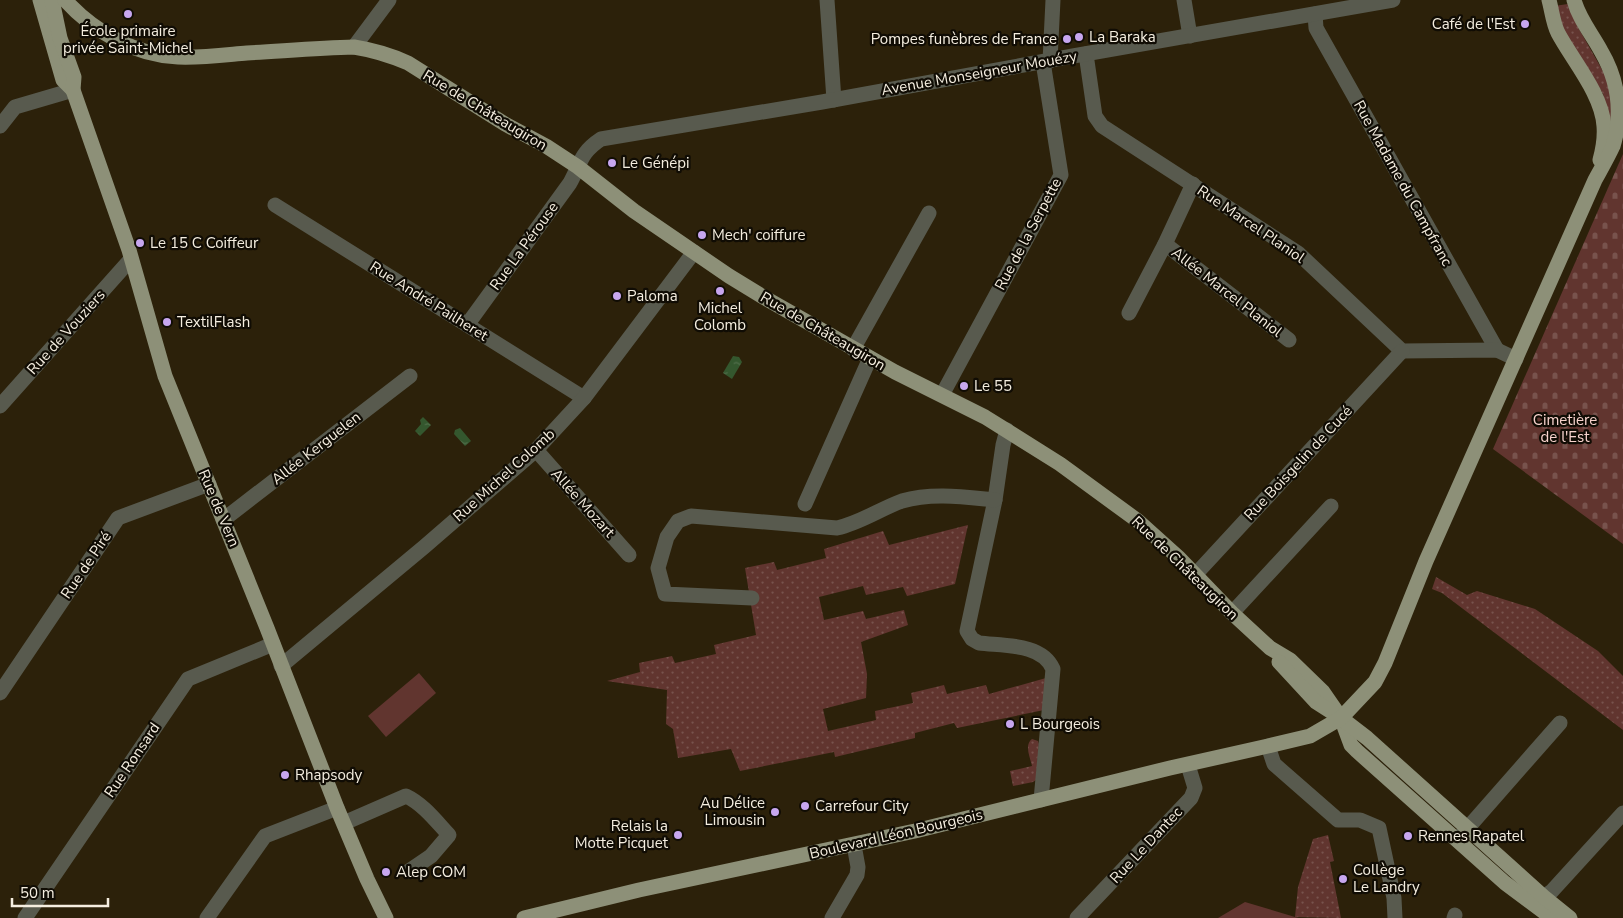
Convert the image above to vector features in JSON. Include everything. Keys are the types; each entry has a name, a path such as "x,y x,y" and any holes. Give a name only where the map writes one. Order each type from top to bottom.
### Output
{"main road":[{"name":"Rue de Vern","path":"40,0 63,80 73,90"},
{"name":"Rue de Vern","path":"52,0 60,38 74,77 73,90 131,259 165,376 337,808 386,918"},
{"name":"Rue de Châteaugiron","path":"65,0 81,17 101,32 127,45 159,54 192,57 354,47 371,50 408,63 505,124 578,166 634,211 765,298 853,349 1007,430 1060,464 1138,521 1270,648 1281,664 1316,702 1341,718 1375,745 1467,827 1541,902 1552,918"},
{"path":"1549,0 1557,32 1595,96 1603,117 1604,146 1595,180"},
{"path":"1574,0 1610,68 1620,98 1619,130 1613,147 1595,180"},
{"name":"Boulevard Léon Bourgeois","path":"524,918 639,890 854,844 1310,736 1341,718 1380,673 1426,561 1595,180"},
{"name":"Rue de Châteaugiron","path":"1341,718 1351,745 1456,841 1505,883 1570,918"}],"street":[{"path":"354,47 389,0"},
{"path":"827,0 834,100"},
{"name":"Rue de la Serpette","path":"942,395 1061,174 1046,61 1053,0"},
{"path":"1184,0 1190,36"},
{"name":"Avenue Monseigneur Mouézy","path":"578,166 590,147 601,140 1393,0"},
{"name":"Rue Madame du Campfranc","path":"1315,14 1316,28 1497,350"},
{"name":"Rue Marcel Planiol","path":"1086,54 1095,116 1102,126 1298,253 1402,351"},
{"path":"0,126 15,108 73,90"},
{"name":"Rue La Pérouse","path":"467,325 570,183 578,166"},
{"name":"Allée Marcel Planiol","path":"1129,313 1165,244 1193,184"},
{"name":"Rue André Pailheret","path":"275,206 584,398"},
{"path":"853,349 929,213"},
{"name":"Allée Marcel Planiol","path":"1165,244 1289,340"},
{"name":"Rue Michel Colomb","path":"281,666 424,547 536,450 584,398 694,252"},
{"name":"Rue de Vouziers","path":"0,406 131,259"},
{"path":"1402,351 1497,350 1516,359"},
{"name":"Rue Boisgelin de Cucé","path":"1195,574 1402,351"},
{"path":"805,504 870,358"},
{"name":"Allée Kerguelen","path":"223,520 410,376"},
{"path":"1007,430 995,500 967,631 972,639 979,643 1026,649 1038,652 1049,660 1053,670 1041,800"},
{"name":"Allée Mozart","path":"536,450 629,555"},
{"name":"Rue de Piré","path":"0,692 118,518 208,484"},
{"path":"752,598 665,594 658,568 667,538 678,521 691,516 837,528 849,526 868,515 903,501 942,495 995,500"},
{"path":"1232,613 1331,506"},
{"name":"Rue Ronsard","path":"24,918 188,679 273,644"},
{"path":"1456,841 1560,723"},
{"path":"1268,746 1274,764 1338,820 1360,820 1379,828 1394,898 1396,918"},
{"name":"Rue Le Dantec","path":"1077,918 1191,798 1195,788 1188,765"},
{"path":"344,824 406,796 410,798 426,811 449,835 431,856 409,871"},
{"path":"208,918 265,836 337,808"},
{"path":"1541,902 1623,812"},
{"path":"832,918 857,876 858,867 854,844"}],"green space":[{"path":"1568,4 1579,29 1608,80 1611,89 1612,129 1603,94 1582,59 1562,32 1554,6"},
{"name":"Cimetière de l'Est","path":"1623,154 1623,544 1493,449"},
{"path":"968,525 955,584 907,596 903,587 866,595 863,586 819,597 824,620 863,611 866,619 904,610 908,625 861,642 867,674 866,698 823,709 828,731 876,720 875,711 913,703 911,693 944,685 947,694 986,685 989,694 1046,678 1044,710 957,728 954,723 915,733 915,738 835,757 834,752 740,771 731,749 678,758 673,729 666,724 667,690 607,681 640,672 639,663 672,656 675,663 716,654 714,645 756,635 745,568 774,562 777,570 826,558 824,549 883,531 889,545"},
{"path":"1436,577 1467,595 1477,591 1535,609 1598,651 1623,676 1623,730 1442,593 1432,589"},
{"path":"419,673 436,693 386,737 368,716"},
{"path":"1032,739 1038,741 1039,744 1036,780 1013,786 1010,771 1032,766 1028,744"},
{"path":"1328,835 1334,861 1330,862 1341,918 1295,917 1298,887 1313,839"},
{"path":"1245,902 1295,917 1299,918 1218,918"}],"water":[{"path":"733,356 739,357 742,362 732,379 723,373"},
{"path":"423,417 431,425 420,436 415,431 421,424 420,420"},
{"path":"460,428 471,441 465,446 454,434 455,430"}],"place":[{"name":"École primaire privée Saint-Michel","path":"128,14"},
{"name":"Café de l'Est","path":"1525,24"},
{"name":"La Baraka","path":"1079,37"},
{"name":"Pompes funèbres de France","path":"1067,39"},
{"name":"Le Génépi","path":"612,163"},
{"name":"Mech' coiffure","path":"702,235"},
{"name":"Le 15 C Coiffeur","path":"140,243"},
{"name":"Michel Colomb","path":"720,291"},
{"name":"Paloma","path":"617,296"},
{"name":"TextilFlash","path":"167,322"},
{"name":"Le 55","path":"964,386"},
{"name":"L Bourgeois","path":"1010,724"},
{"name":"Rhapsody","path":"285,775"},
{"name":"Carrefour City","path":"805,806"},
{"name":"Au Délice Limousin","path":"775,812"},
{"name":"Relais la Motte Picquet","path":"678,835"},
{"name":"Rennes Rapatel","path":"1408,836"},
{"name":"Alep COM","path":"386,872"},
{"name":"Collège Le Landry","path":"1343,879"}]}
